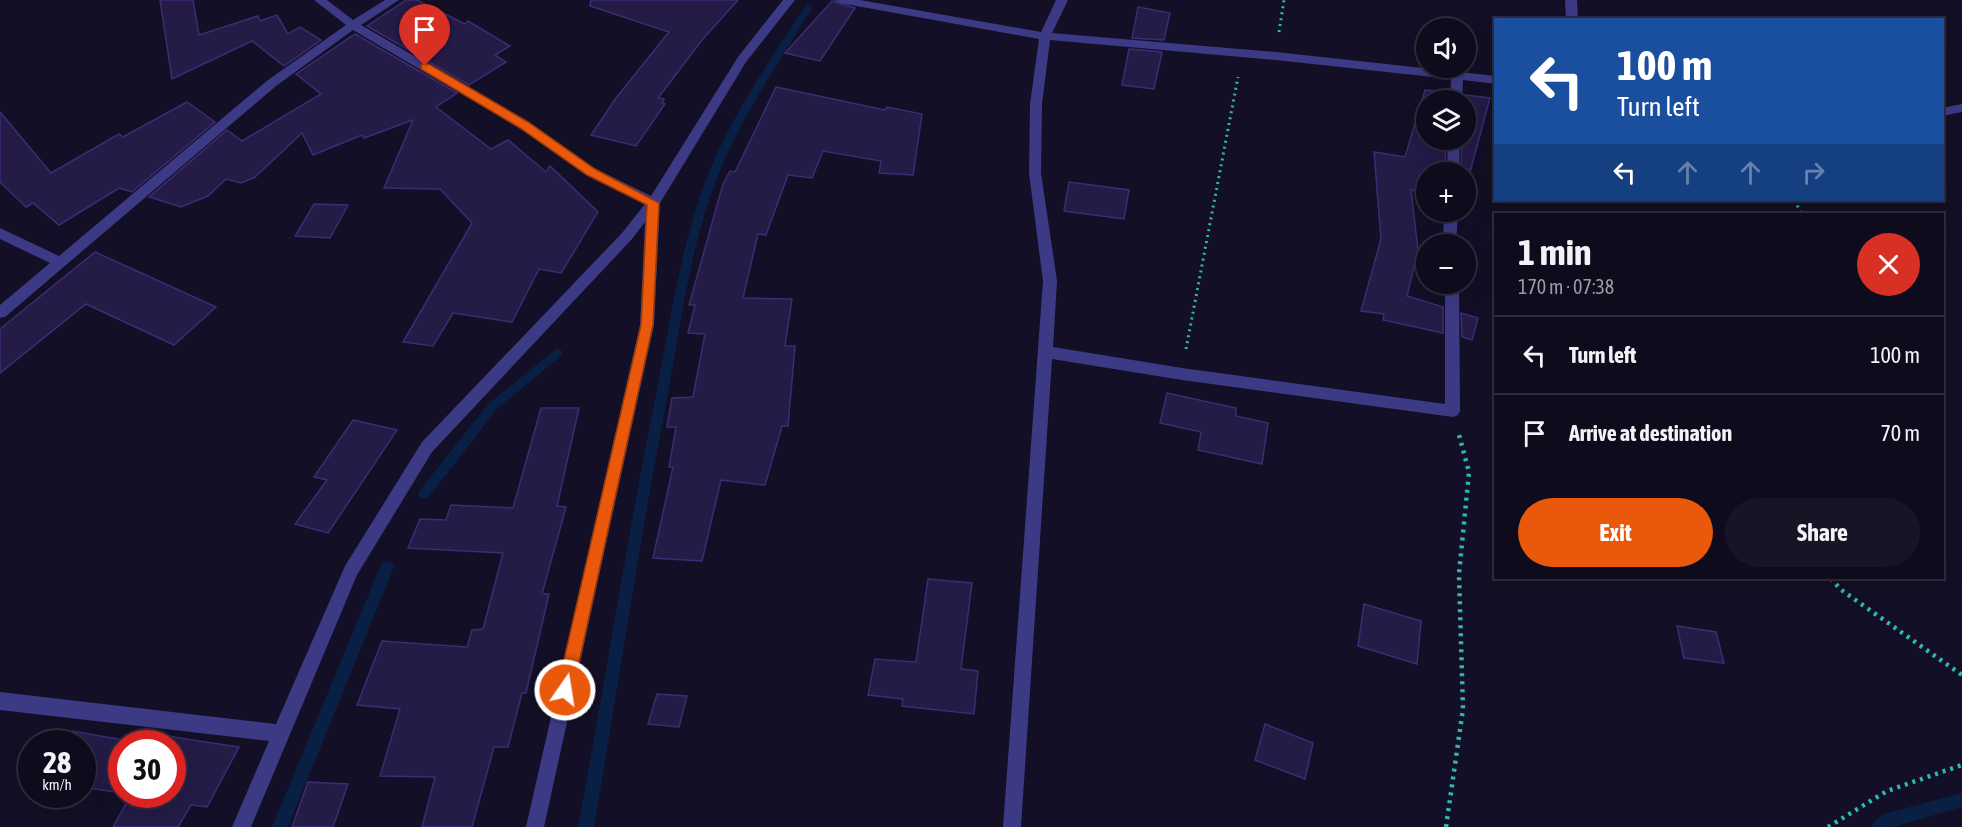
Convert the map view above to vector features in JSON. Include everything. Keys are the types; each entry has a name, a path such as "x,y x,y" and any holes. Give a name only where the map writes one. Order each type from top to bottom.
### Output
{"street":[{"path":"320,0 352,25 524,125 591,172 653,203"},
{"path":"0,313 272,83 352,25 393,0"},
{"path":"241,827 279,733 351,570 427,447 592,274 653,203 742,60 789,0"},
{"path":"840,0 1046,36 1276,56 1416,71"},
{"path":"1012,827 1050,282 1035,173 1036,104 1046,36 1062,0"},
{"path":"1571,0 1572,18"},
{"path":"1476,78 1494,80"},
{"path":"1944,112 1962,108"},
{"path":"535,827 647,325 653,203"},
{"path":"0,233 60,262"},
{"path":"1046,352 1182,374 1453,411 1452,294"},
{"path":"0,701 279,733"}],"path":[{"path":"1276,56 1284,0"},
{"path":"1182,374 1242,54"},
{"path":"1446,827 1462,709 1459,574 1469,472 1453,411"},
{"path":"1832,579 1840,589 1962,675"},
{"path":"1828,827 1887,791 1962,765"}],"building":[{"path":"160,0 193,0 199,35 258,16 260,21 277,15 288,34 300,27 321,40 284,66 252,41 172,79"},
{"path":"406,0 417,0 465,24 468,21 510,46 495,55 506,62 469,85 367,26"},
{"path":"591,0 738,0 702,40 658,98 664,99 662,103 665,104 636,146 591,135 616,98 669,32 590,6"},
{"path":"832,1 855,8 820,61 785,53"},
{"path":"1138,7 1170,13 1164,40 1132,38"},
{"path":"355,34 457,93 436,107 491,149 508,140 546,172 550,166 598,212 561,273 539,269 512,322 453,313 433,346 403,342 472,223 440,189 384,188 413,120 364,138 362,135 313,155 302,133 255,177 241,183 226,179 208,196 181,207 149,197 227,130 242,141 321,94 296,74"},
{"path":"1129,49 1162,52 1154,89 1122,85"},
{"path":"776,87 885,110 887,107 922,114 913,175 879,173 881,161 823,151 812,178 788,175 766,235 758,234 743,298 792,299 785,346 795,346 788,426 782,426 765,485 721,480 702,561 653,558 673,467 669,467 676,427 667,427 672,398 693,397 705,334 688,333 695,305 689,305 723,184 730,171 735,172"},
{"path":"1476,96 1490,98 1476,150"},
{"path":"187,102 215,122 132,192 119,188 59,225 33,203 26,207 0,182 0,112 51,173 119,134 123,137"},
{"path":"1416,120 1416,150 1446,150 1445,162 1416,162 1416,191 1411,190 1416,234 1416,258 1407,296 1443,307 1443,333 1383,320 1384,314 1361,311 1381,239 1374,152 1405,157"},
{"path":"1462,150 1476,150 1473,162 1461,162"},
{"path":"1069,182 1129,190 1124,219 1064,211"},
{"path":"314,204 348,205 330,238 295,236"},
{"path":"95,252 216,307 174,345 86,304 0,373 0,329"},
{"path":"1461,313 1478,318 1472,340 1462,337"},
{"path":"1167,393 1236,408 1236,416 1268,423 1262,464 1198,450 1201,432 1160,423"},
{"path":"541,408 579,408 557,506 566,507 542,594 549,594 526,693 522,693 508,747 494,747 472,827 422,827 435,777 380,776 400,709 357,705 382,641 467,647 472,630 483,629 503,553 408,548 420,519 446,520 451,505 513,508"},
{"path":"353,420 397,430 328,533 295,524 327,480 314,477"},
{"path":"928,579 972,583 961,669 978,671 974,714 902,706 903,699 868,695 875,659 916,662"},
{"path":"1364,604 1421,621 1417,664 1358,646"},
{"path":"1677,626 1716,632 1724,663 1684,658"},
{"path":"657,694 687,696 679,727 648,724"},
{"path":"1265,724 1313,743 1305,779 1255,760"},
{"path":"96,735 108,737 108,791 96,789"},
{"path":"186,739 239,747 207,807 191,805 178,827 113,827 124,808 186,808"},
{"path":"308,782 348,784 333,827 292,827"}],"waterway":[{"path":"586,827 655,428 696,227 711,181 732,136 756,92 809,7"},
{"path":"424,494 492,407 557,353"},
{"path":"280,827 387,567"},
{"path":"1879,827 1884,822 1962,800"}],"route":[{"path":"425,66 464,92 524,125 591,172 653,203 647,325 565,690"}]}
